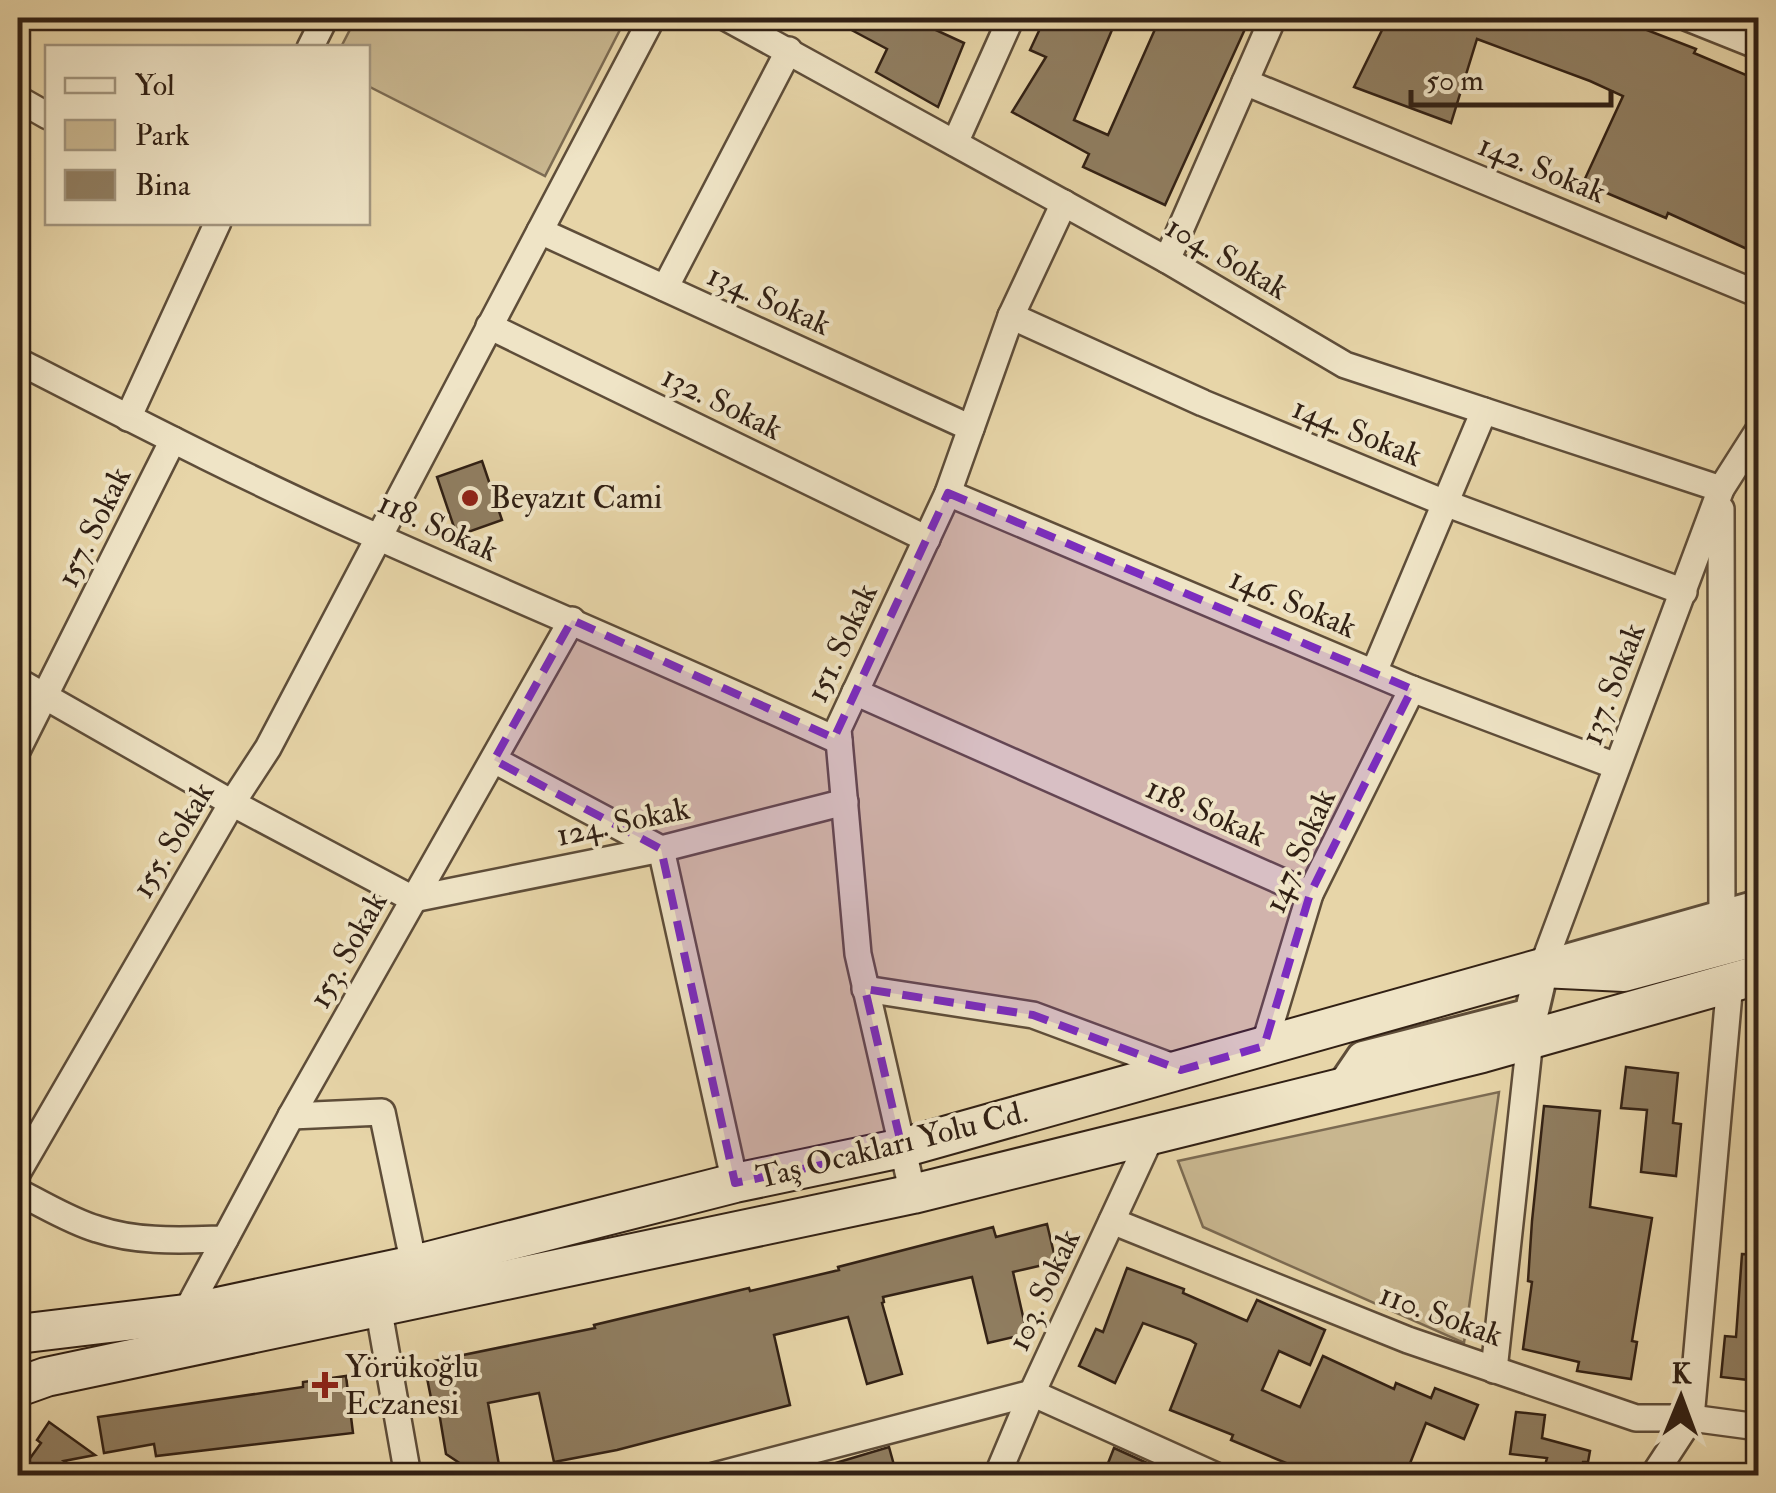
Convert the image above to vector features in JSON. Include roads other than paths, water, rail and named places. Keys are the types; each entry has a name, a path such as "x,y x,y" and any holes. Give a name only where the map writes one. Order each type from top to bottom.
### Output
{"main road":[{"name":"Taş Ocakları Yolu Cd.","path":"18,1334 185,1314 414,1265 735,1183 902,1148 1542,968 1624,972 1758,936"},
{"name":"Taş Ocakları Yolu Cd.","path":"18,1387 378,1306 913,1194 1530,1039 1744,979"}],"street":[{"path":"312,45 326,18"},
{"name":"155. Sokak","path":"18,1172 232,803 268,748 652,18"},
{"name":"104. Sokak","path":"728,18 762,25 789,50 1168,260 1345,365 1722,489"},
{"path":"954,143 1010,18"},
{"path":"1168,260 1273,18"},
{"path":"1692,18 1758,46"},
{"path":"665,288 789,50"},
{"name":"142. Sokak","path":"1245,82 1758,294"},
{"path":"18,99 45,114"},
{"name":"151. Sokak","path":"913,1194 858,954 838,729 948,493 1011,316 1064,203"},
{"name":"157. Sokak","path":"128,418 217,225"},
{"name":"134. Sokak","path":"540,231 971,428"},
{"name":"144. Sokak","path":"1011,316 1203,404 1445,504 1684,592"},
{"name":"132. Sokak","path":"490,326 926,539"},
{"name":"118. Sokak","path":"18,360 128,418 378,538 572,620 839,741"},
{"path":"1374,672 1484,412"},
{"name":"137. Sokak","path":"1542,968 1722,489 1758,431"},
{"name":"157. Sokak","path":"18,749 173,440"},
{"path":"1722,489 1722,919"},
{"name":"146. Sokak","path":"948,493 1412,689 1616,766"},
{"name":"153. Sokak","path":"185,1314 291,1116 572,620"},
{"path":"18,681 232,803 414,899"},
{"name":"147. Sokak","path":"1264,1046 1310,894 1412,689"},
{"name":"118. Sokak","path":"856,692 1310,894"},
{"path":"494,760 661,849 735,1183"},
{"name":"124. Sokak","path":"414,899 661,849 845,802"},
{"path":"1344,1086 1364,1058 1531,1015 1542,968 1758,907"},
{"path":"1652,1476 1691,1418 1744,979"},
{"path":"865,989 1033,1015 1181,1070"},
{"path":"1494,1370 1530,1039"},
{"path":"291,1116 382,1112 414,1265"},
{"name":"103. Sokak","path":"997,1476 1153,1132"},
{"path":"18,1192 114,1234 157,1240 225,1239"},
{"name":"110. Sokak","path":"1112,1221 1408,1340 1636,1418 1691,1418 1758,1427"},
{"path":"378,1306 408,1476"},
{"path":"714,1476 1032,1393 1216,1476"}],"place":[{"name":"Beyazıt Cami","path":"470,498"},
{"name":"Yörükoğlu Eczanesi","path":"325,1385"}]}
